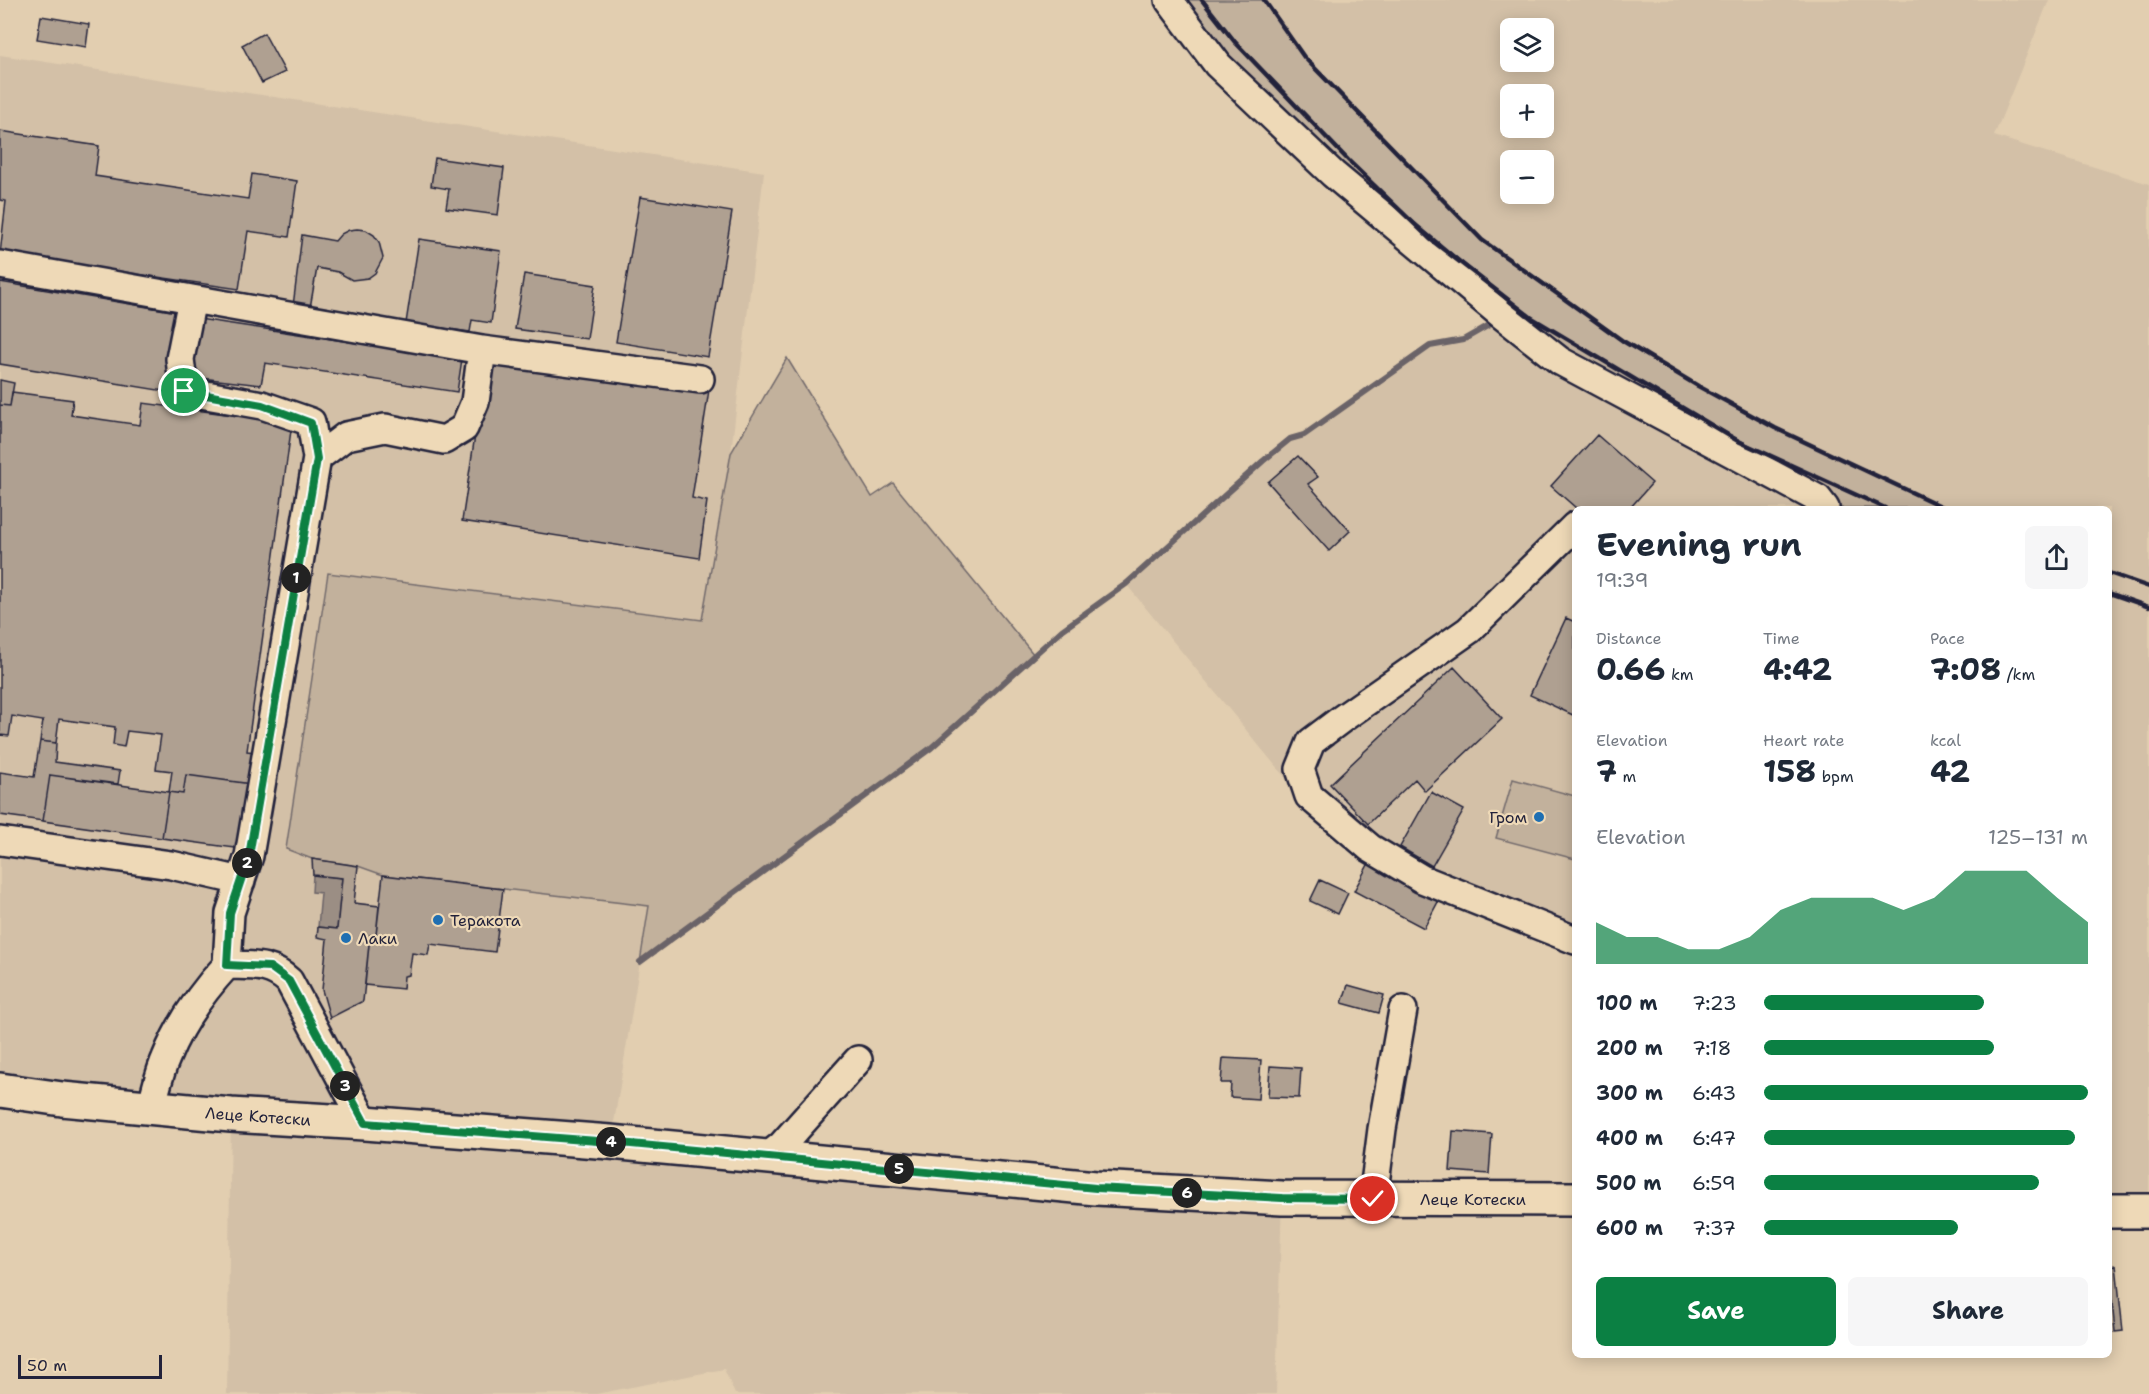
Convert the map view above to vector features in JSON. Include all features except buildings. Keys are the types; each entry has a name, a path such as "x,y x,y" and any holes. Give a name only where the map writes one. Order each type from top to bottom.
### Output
{"main road":[{"name":"Леце Котески","path":"0,1090 62,1099 231,1115 610,1142 1096,1188 1282,1198 1572,1199"},
{"path":"2112,1210 2149,1211"}],"street":[{"path":"1169,0 1218,65 1333,174 1560,361 1818,499 1823,506"},
{"path":"0,265 482,350 700,379"},
{"path":"151,1107 165,1058 188,1015 206,988 227,965 230,913 249,856 317,459 311,423 262,405 184,391 180,359 192,299"},
{"path":"317,459 346,436 386,428 444,440 464,428 475,402 482,350"},
{"path":"1572,529 1469,630 1343,717 1311,742 1300,769 1309,796 1370,848 1422,879 1572,939"},
{"path":"0,841 171,866 240,882"},
{"path":"227,965 270,967 289,981 365,1123"},
{"path":"1373,1199 1382,1129 1403,1010"},
{"path":"767,1156 782,1145 858,1060"}],"shaded area":[{"path":"1169,0 1264,0 1304,57 1482,240 1623,341 1698,386 1775,428 1941,506 1821,506 1621,393 1333,174"},
{"path":"1264,0 2049,0 1994,136 2149,184 2149,1211 2112,1211 2112,506 1941,506 1775,428 1623,341 1482,240 1304,57"},
{"path":"0,55 764,172 731,453 702,620 328,573 312,859 358,866 383,875 649,906 611,1141 1282,1198 1276,1394 735,1394 724,1369 596,1394 227,1394 231,1115 0,1090"},
{"path":"1503,316 1822,506 1572,506 1572,939 1422,879 1288,781 1126,584 1290,439 1304,435 1430,346 1463,340"},
{"path":"787,358 872,497 893,483 1034,655 931,748 640,962 649,906 383,875 358,866 312,859 286,849 328,573 702,620 731,453"},
{"name":"Гром","path":"1513,779 1572,795 1572,858 1496,838"},
{"path":"313,875 342,878 337,929 318,927 321,893 312,892"}],"waterway":[{"path":"640,962 931,748 1062,630 1126,584 1290,439 1304,435 1430,346 1463,340 1498,320"}],"railway":[{"path":"1202,0 1235,42 1349,161 1430,239 1532,318 1738,441 1881,506"},
{"path":"1264,0 1304,57 1482,240 1623,341 1698,386 1775,428 1941,506"},
{"path":"2112,574 2149,587"},
{"path":"2112,594 2149,607"}],"place":[{"name":"Гром","path":"1539,817"},
{"name":"Теракота","path":"438,920"},
{"name":"Лаки","path":"346,938"}],"route":[{"path":"184,391 262,405 311,423 317,459 249,856 230,913 227,965 270,967 289,981 365,1123 610,1142 1096,1188 1282,1198 1373,1199"}]}
